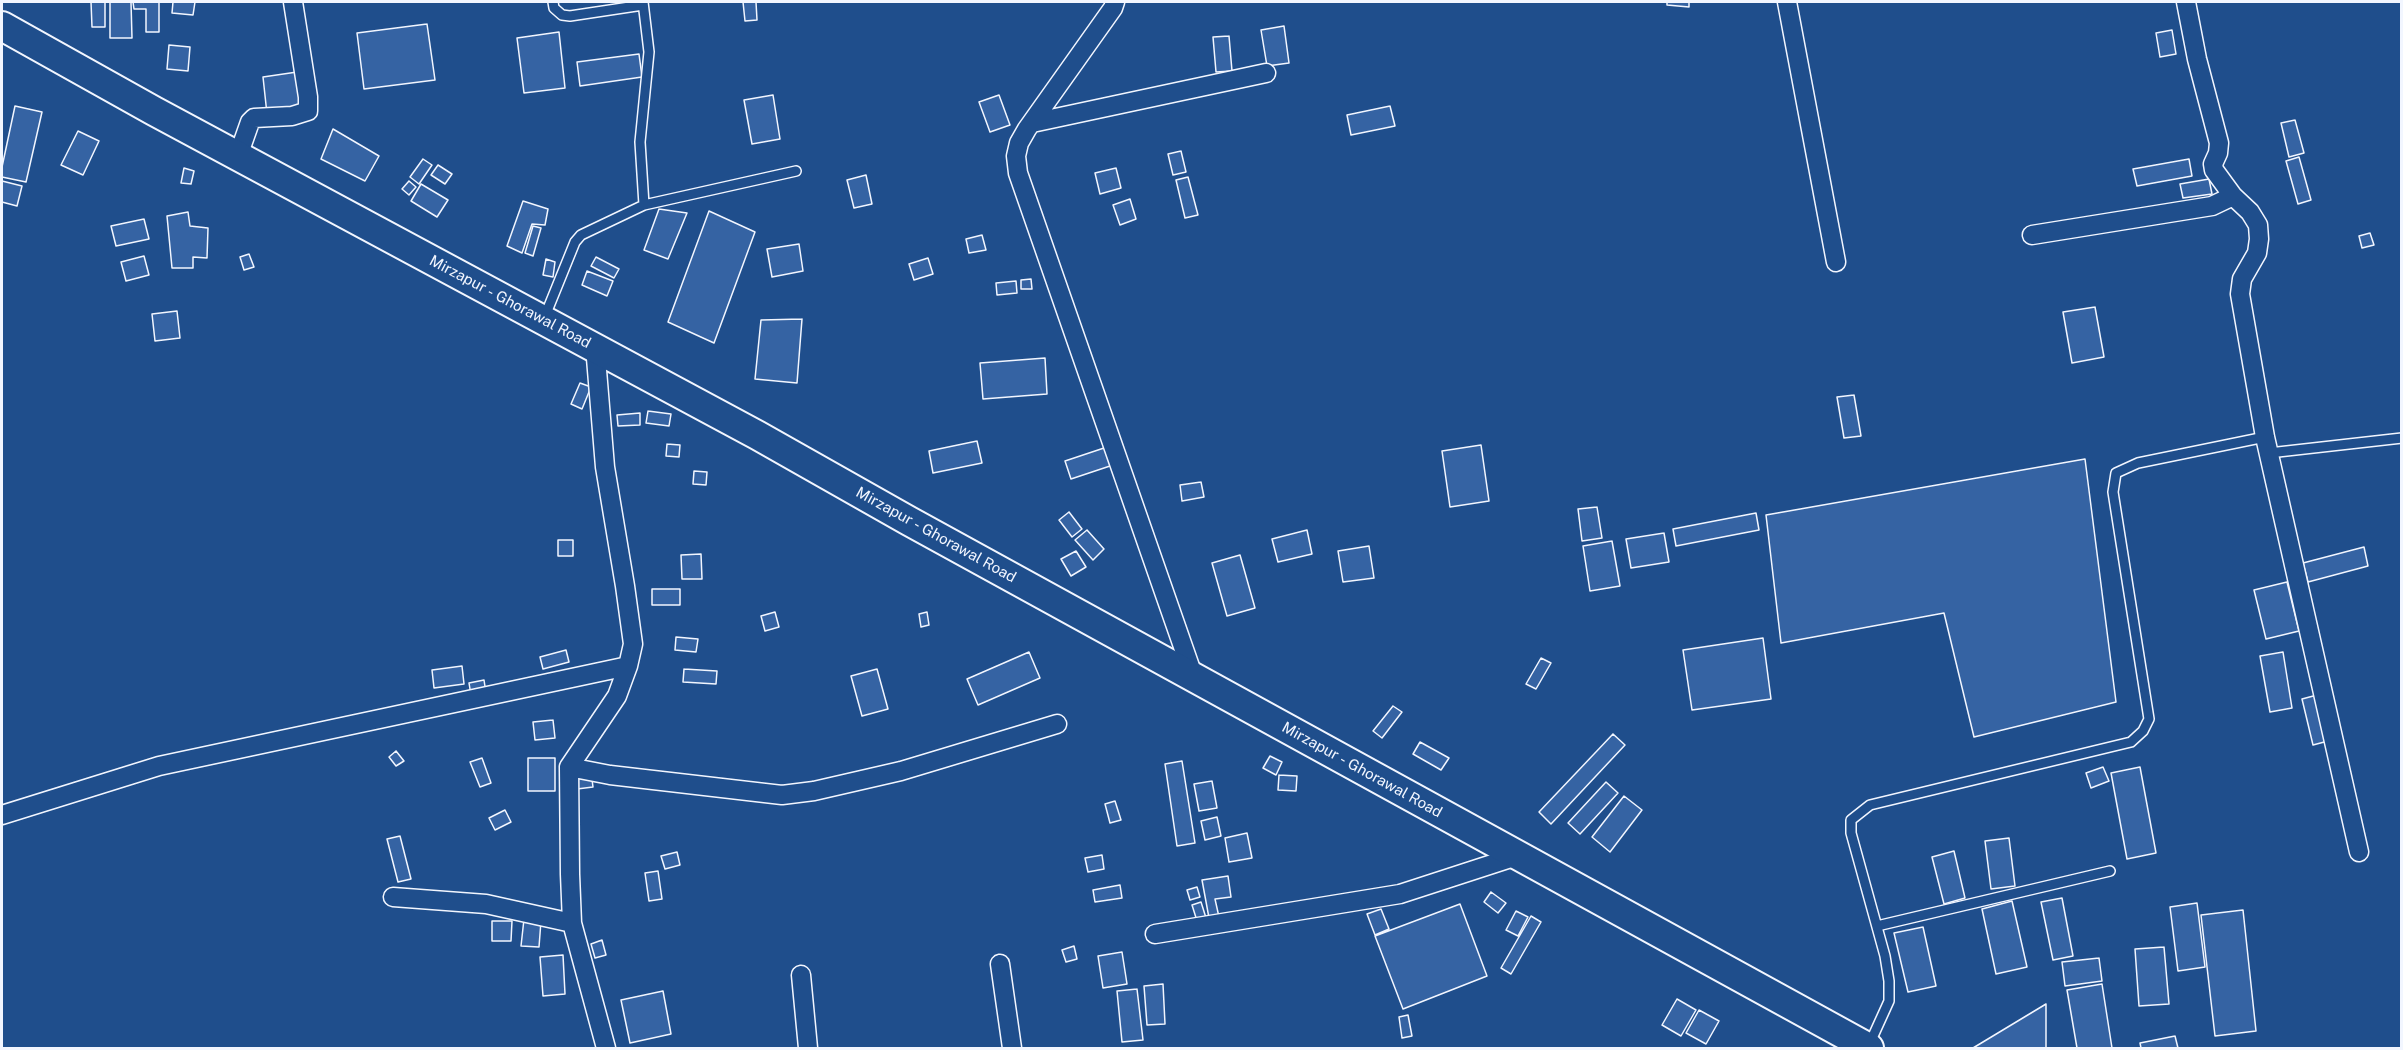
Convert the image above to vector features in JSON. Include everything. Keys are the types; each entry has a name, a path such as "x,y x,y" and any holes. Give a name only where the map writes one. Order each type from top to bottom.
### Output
{"main road":[{"name":"Mirzapur - Ghorawal Road","path":"2,26 238,156 595,346 1869,1048"}],"street":[{"path":"238,156 250,122 254,118 292,116 308,111 308,97 293,2"},
{"path":"1115,2 1032,123 1016,156 1018,173 1194,678"},
{"path":"1787,2 1836,262"},
{"path":"2186,2 2197,59 2219,143 2213,164 2214,170 2233,196 2250,212 2258,225 2257,253 2242,279 2240,294 2267,445 2359,852"},
{"path":"1032,123 1266,73"},
{"path":"2032,235 2212,207 2233,196"},
{"path":"595,346 605,466 626,586 633,644 617,696 569,767 572,923 606,1048"},
{"path":"2,815 159,766 628,666"},
{"path":"569,767 610,775 782,795 814,791 901,771 1057,724"},
{"path":"1155,934 1400,894 1517,856"},
{"path":"393,897 486,904 572,923"},
{"path":"1000,964 1012,1048"},
{"path":"801,975 808,1048"}],"lane":[{"path":"553,2 554,8 562,15 570,16 643,3 649,52 640,142 644,205"},
{"path":"544,319 575,242 581,235 644,205 796,171"},
{"path":"1869,1048 1889,1001 1885,956 1851,833 1851,820 1870,805 2132,742 2143,731 2149,718 2112,492 2116,473 2138,463 2267,445 2402,438"},
{"path":"1877,926 2110,871"}],"building":[{"path":"91,2 105,2 105,27 92,27"},
{"path":"110,2 131,2 132,38 110,38"},
{"path":"133,2 159,2 159,32 146,32 146,9 134,9"},
{"path":"173,2 195,2 193,15 172,13"},
{"path":"743,2 756,2 757,20 745,21"},
{"path":"1667,2 1689,2 1689,7 1667,5"},
{"path":"427,24 435,80 364,89 357,33"},
{"path":"1284,26 1289,63 1267,66 1261,30"},
{"path":"2172,30 2176,54 2160,57 2156,33"},
{"path":"559,32 565,88 524,93 517,38"},
{"path":"1229,36 1232,71 1216,72 1213,37"},
{"path":"169,45 190,47 188,71 167,69"},
{"path":"639,54 642,77 580,86 577,62"},
{"path":"297,72 302,110 267,114 263,77"},
{"path":"773,95 780,139 752,144 744,100"},
{"path":"999,95 1010,125 990,132 979,102"},
{"path":"15,106 42,112 26,182 2,177 2,167"},
{"path":"1390,106 1395,126 1351,135 1347,115"},
{"path":"2295,120 2304,153 2289,157 2281,123"},
{"path":"333,129 379,156 365,181 321,159"},
{"path":"78,131 99,141 83,175 61,165"},
{"path":"1181,151 1186,172 1173,175 1168,154"},
{"path":"2299,157 2311,200 2298,204 2286,161"},
{"path":"423,159 432,165 419,184 410,177"},
{"path":"2189,159 2192,176 2137,186 2133,169"},
{"path":"438,165 452,174 445,184 431,175"},
{"path":"184,168 194,171 191,184 181,183"},
{"path":"1116,168 1121,188 1100,194 1095,173"},
{"path":"866,175 872,204 854,208 847,180"},
{"path":"1188,177 1198,215 1185,218 1176,180"},
{"path":"2209,179 2212,194 2183,198 2180,184"},
{"path":"2,181 22,186 17,206 2,202"},
{"path":"409,181 416,187 409,195 402,189"},
{"path":"421,184 448,200 437,217 411,201"},
{"path":"1130,199 1136,219 1120,225 1113,205"},
{"path":"523,201 548,209 545,225 532,224 522,253 507,246"},
{"path":"659,209 687,213 668,259 644,250"},
{"path":"709,211 755,232 714,343 668,322"},
{"path":"188,212 190,226 208,228 207,258 193,257 193,268 172,268 167,216"},
{"path":"144,219 149,239 116,246 111,226"},
{"path":"533,226 541,228 533,256 525,253"},
{"path":"2370,233 2374,245 2362,248 2359,236"},
{"path":"982,235 986,250 969,253 966,239"},
{"path":"799,244 803,271 772,277 767,249"},
{"path":"249,254 254,267 244,270 240,257"},
{"path":"144,256 149,275 126,281 121,262"},
{"path":"596,257 619,269 614,278 591,266"},
{"path":"928,258 933,274 914,280 909,264"},
{"path":"546,259 555,262 553,277 543,275"},
{"path":"587,271 613,281 607,296 582,285"},
{"path":"1031,279 1032,289 1021,289 1021,280"},
{"path":"1016,281 1017,293 997,295 996,283"},
{"path":"2095,307 2104,357 2072,363 2063,312"},
{"path":"177,311 180,338 155,341 152,314"},
{"path":"802,319 797,383 755,379 761,320"},
{"path":"1045,358 1047,394 983,399 980,363"},
{"path":"580,383 591,387 582,409 571,404"},
{"path":"1854,395 1861,436 1844,438 1837,397"},
{"path":"648,411 671,414 669,426 646,423"},
{"path":"640,413 640,425 618,426 617,415"},
{"path":"977,441 982,463 933,473 929,451"},
{"path":"667,444 680,445 679,457 666,456"},
{"path":"1481,445 1489,501 1450,507 1442,451"},
{"path":"1110,446 1116,464 1071,479 1065,461"},
{"path":"2085,459 2116,702 1974,737 1944,613 1781,643 1766,515"},
{"path":"694,471 707,472 706,485 693,484"},
{"path":"1201,482 1204,497 1182,501 1180,485"},
{"path":"1597,507 1602,538 1582,541 1578,509"},
{"path":"1069,512 1082,529 1072,537 1059,520"},
{"path":"1756,513 1759,530 1676,546 1673,529"},
{"path":"1087,530 1104,549 1093,560 1075,540"},
{"path":"1307,530 1312,554 1278,562 1272,539"},
{"path":"1664,533 1669,562 1631,568 1626,539"},
{"path":"558,540 573,540 573,556 558,556"},
{"path":"1612,541 1620,586 1590,591 1583,546"},
{"path":"1369,546 1374,578 1343,582 1338,551"},
{"path":"2364,547 2368,566 2308,582 2303,563"},
{"path":"1076,551 1086,567 1071,576 1061,559"},
{"path":"701,554 702,579 682,579 681,555"},
{"path":"1240,555 1255,608 1227,616 1212,563"},
{"path":"2287,582 2299,631 2266,639 2254,590"},
{"path":"652,589 680,589 680,605 652,605"},
{"path":"775,612 779,627 765,631 761,616"},
{"path":"927,612 929,625 921,627 919,614"},
{"path":"676,637 698,639 696,652 675,650"},
{"path":"1763,638 1771,699 1692,710 1683,650"},
{"path":"566,650 569,662 543,669 540,657"},
{"path":"1029,652 1040,678 978,705 967,679"},
{"path":"2283,652 2292,708 2270,712 2260,656"},
{"path":"1541,658 1551,663 1536,689 1526,684"},
{"path":"462,666 464,684 434,688 432,670"},
{"path":"684,669 717,671 716,684 683,682"},
{"path":"877,669 888,709 862,716 851,676"},
{"path":"484,680 486,693 471,695 469,683"},
{"path":"2317,695 2328,741 2313,745 2302,699"},
{"path":"1393,706 1402,712 1382,738 1373,731"},
{"path":"553,720 555,738 535,740 533,722"},
{"path":"1613,734 1625,745 1551,824 1539,812"},
{"path":"1420,742 1449,758 1441,770 1413,754"},
{"path":"396,751 404,761 396,766 389,757"},
{"path":"1270,756 1282,762 1276,775 1263,768"},
{"path":"482,758 491,783 480,787 470,762"},
{"path":"528,758 555,758 555,791 528,791"},
{"path":"1182,761 1195,843 1177,846 1165,764"},
{"path":"2103,767 2109,781 2091,788 2086,773"},
{"path":"2140,767 2156,853 2127,859 2111,773"},
{"path":"591,772 593,787 577,789 575,774"},
{"path":"1279,775 1297,776 1296,791 1278,790"},
{"path":"1212,781 1217,808 1199,811 1194,784"},
{"path":"1606,782 1618,793 1580,834 1568,823"},
{"path":"1624,796 1642,810 1610,852 1592,837"},
{"path":"1115,801 1121,820 1110,823 1105,804"},
{"path":"505,810 511,822 495,830 489,818"},
{"path":"1217,817 1221,836 1205,840 1201,821"},
{"path":"1247,833 1252,858 1229,862 1225,838"},
{"path":"400,836 411,879 398,882 387,839"},
{"path":"2009,838 2015,886 1991,889 1985,841"},
{"path":"1954,851 1965,898 1944,904 1932,857"},
{"path":"677,852 680,865 665,869 661,856"},
{"path":"1102,855 1104,869 1088,872 1085,858"},
{"path":"658,871 662,899 649,901 645,873"},
{"path":"1228,876 1231,897 1215,899 1219,917 1209,918 1202,880"},
{"path":"1120,885 1122,898 1095,902 1093,890"},
{"path":"1197,887 1200,897 1190,900 1187,890"},
{"path":"1491,892 1506,903 1498,913 1484,902"},
{"path":"2062,898 2073,956 2053,960 2041,902"},
{"path":"2012,901 2027,967 1996,974 1982,909"},
{"path":"1201,902 1207,921 1198,924 1192,905"},
{"path":"2197,903 2205,967 2178,971 2170,907"},
{"path":"1460,904 1487,976 1403,1009 1375,936"},
{"path":"1381,909 1389,929 1375,935 1367,914"},
{"path":"2243,910 2256,1031 2215,1036 2201,915"},
{"path":"1516,911 1528,917 1518,936 1506,930"},
{"path":"1531,916 1541,922 1511,974 1501,968"},
{"path":"524,919 541,921 539,947 521,946"},
{"path":"492,921 512,921 511,941 492,941"},
{"path":"1923,927 1936,986 1908,992 1894,933"},
{"path":"602,940 606,955 595,958 591,944"},
{"path":"1074,946 1077,959 1066,962 1062,950"},
{"path":"2164,947 2169,1004 2139,1006 2135,949"},
{"path":"1122,952 1127,984 1103,988 1098,956"},
{"path":"563,955 565,994 543,996 540,957"},
{"path":"2099,958 2102,981 2065,986 2062,962"},
{"path":"1163,984 1165,1024 1147,1025 1144,986"},
{"path":"2102,984 2112,1048 2077,1048 2067,990"},
{"path":"1137,989 1143,1040 1122,1042 1117,991"},
{"path":"663,991 671,1034 630,1043 621,1000"},
{"path":"1677,999 1696,1010 1681,1036 1662,1025"},
{"path":"2046,1004 2046,1048 1973,1048"},
{"path":"1699,1010 1719,1021 1706,1044 1686,1033"},
{"path":"1408,1015 1412,1036 1402,1038 1399,1017"},
{"path":"2175,1036 2178,1048 2141,1048 2140,1043"}]}
